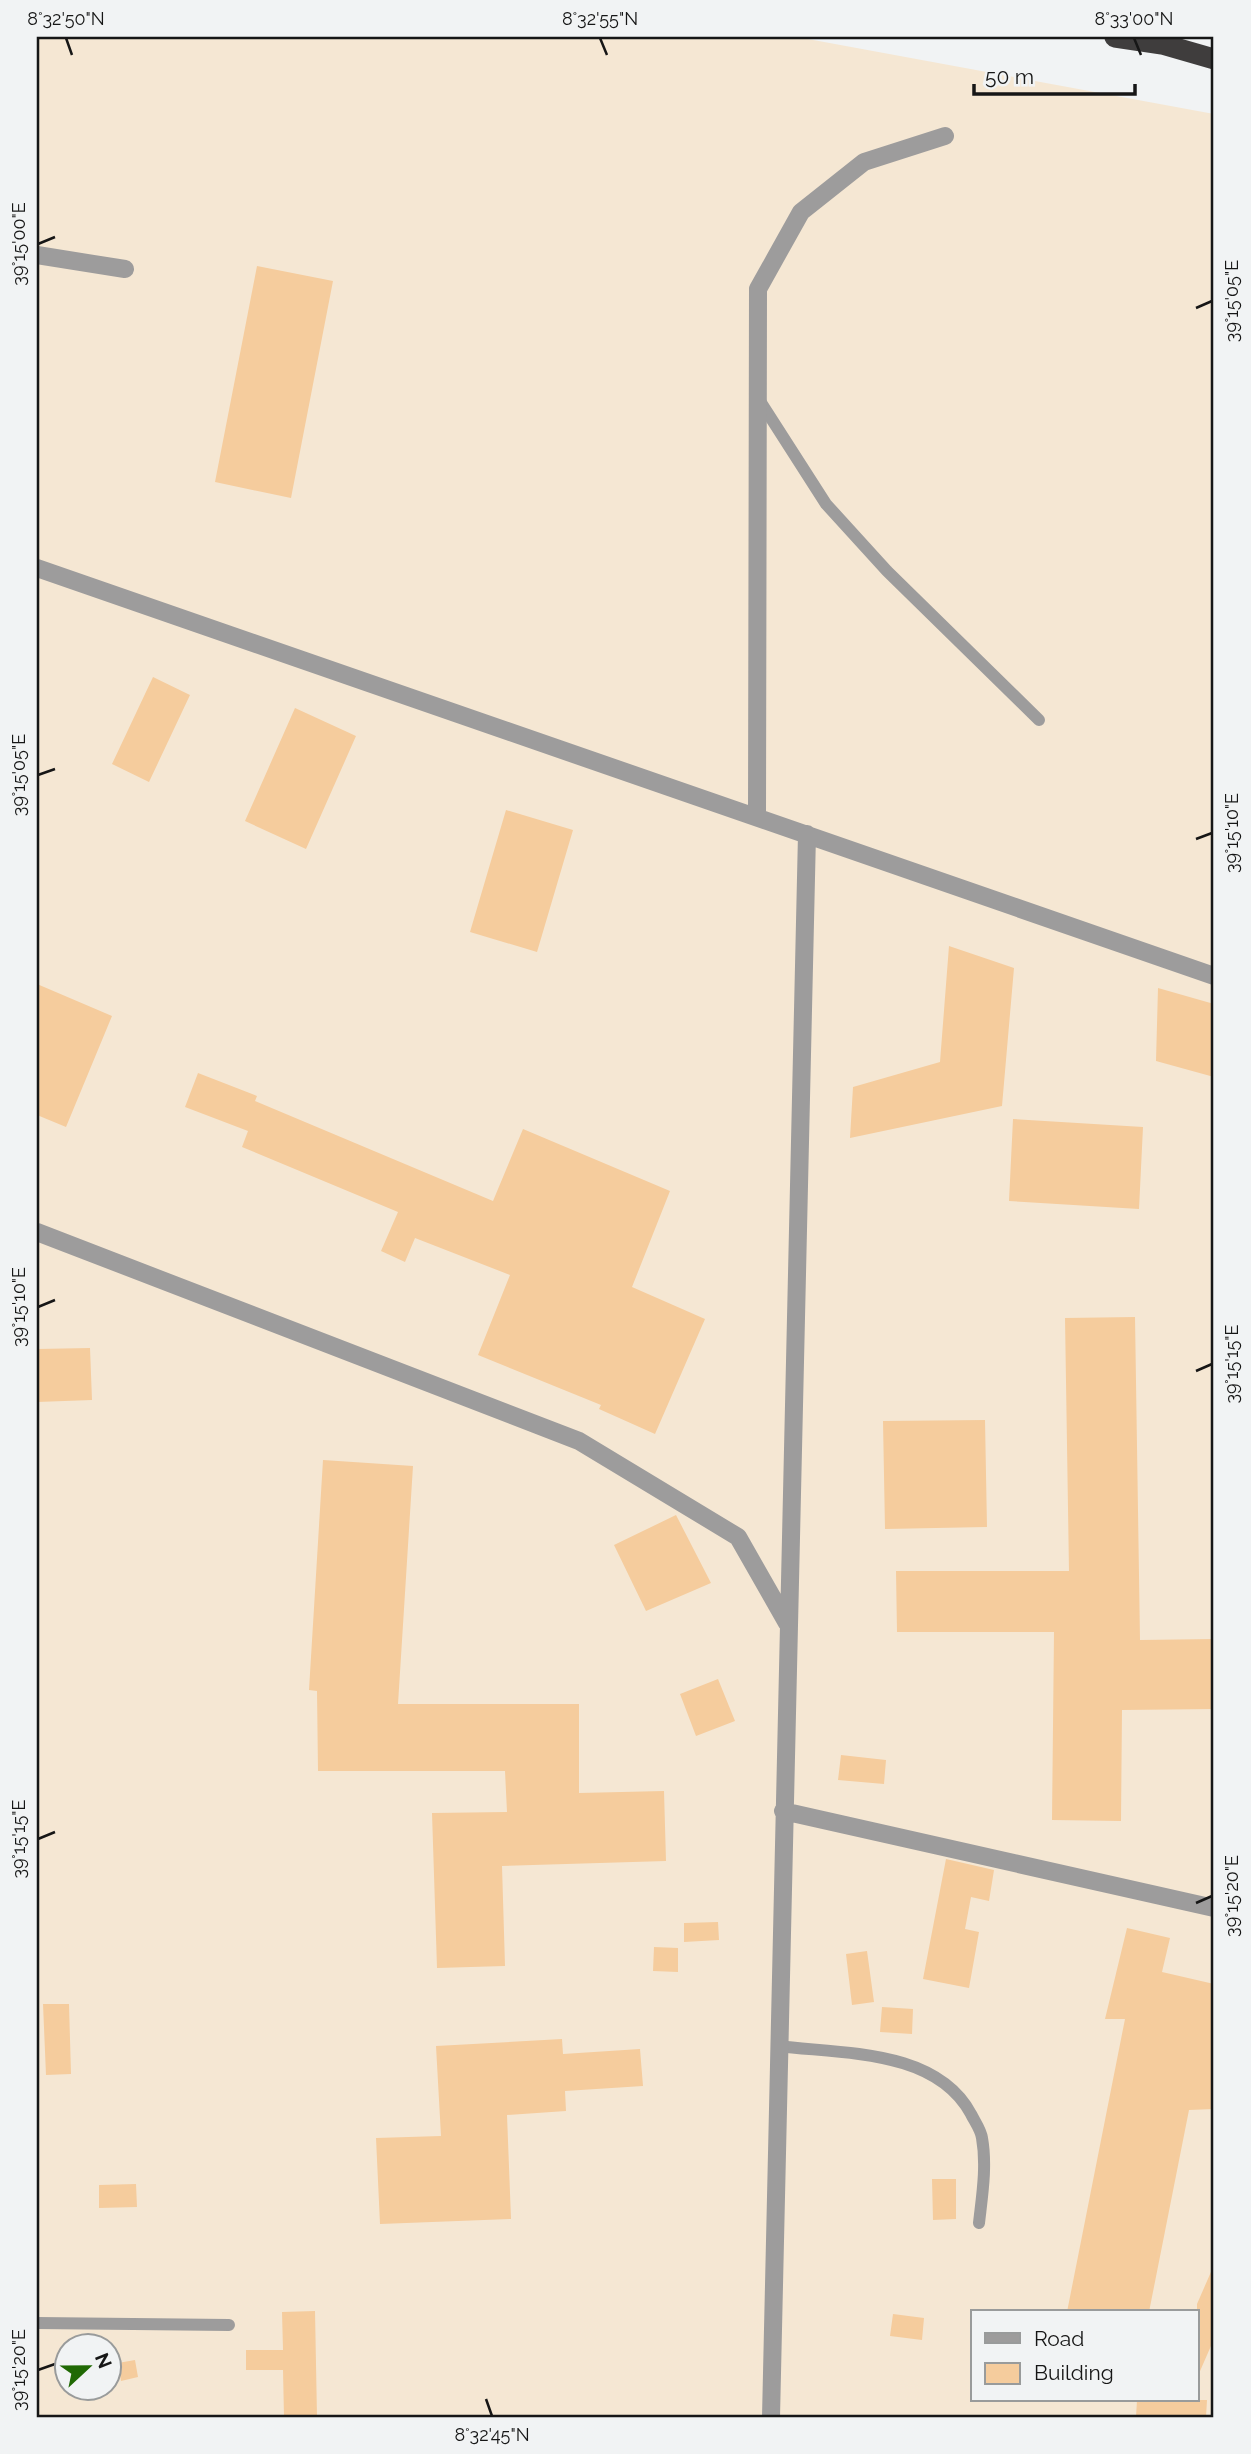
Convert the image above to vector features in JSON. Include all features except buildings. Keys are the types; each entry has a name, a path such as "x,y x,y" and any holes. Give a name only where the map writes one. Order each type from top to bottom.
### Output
{"highway":[{"path":"1115,37 1162,44 1214,59"}],"street":[{"path":"757,817 758,289 801,212 864,162 945,136"},
{"path":"37,255 125,269"},
{"path":"37,568 1214,976"},
{"path":"771,2417 807,834"},
{"path":"37,1232 579,1441 738,1537 787,1623"},
{"path":"783,1811 1214,1908"}],"lane":[{"path":"756,395 827,504 887,571 1039,720"},
{"path":"778,2046 898,2061 942,2078 965,2103 982,2136 985,2177 979,2224"},
{"path":"37,2323 229,2325"}],"shaded area":[{"path":"37,37 797,37 1214,114 1214,2417 37,2417"}]}
